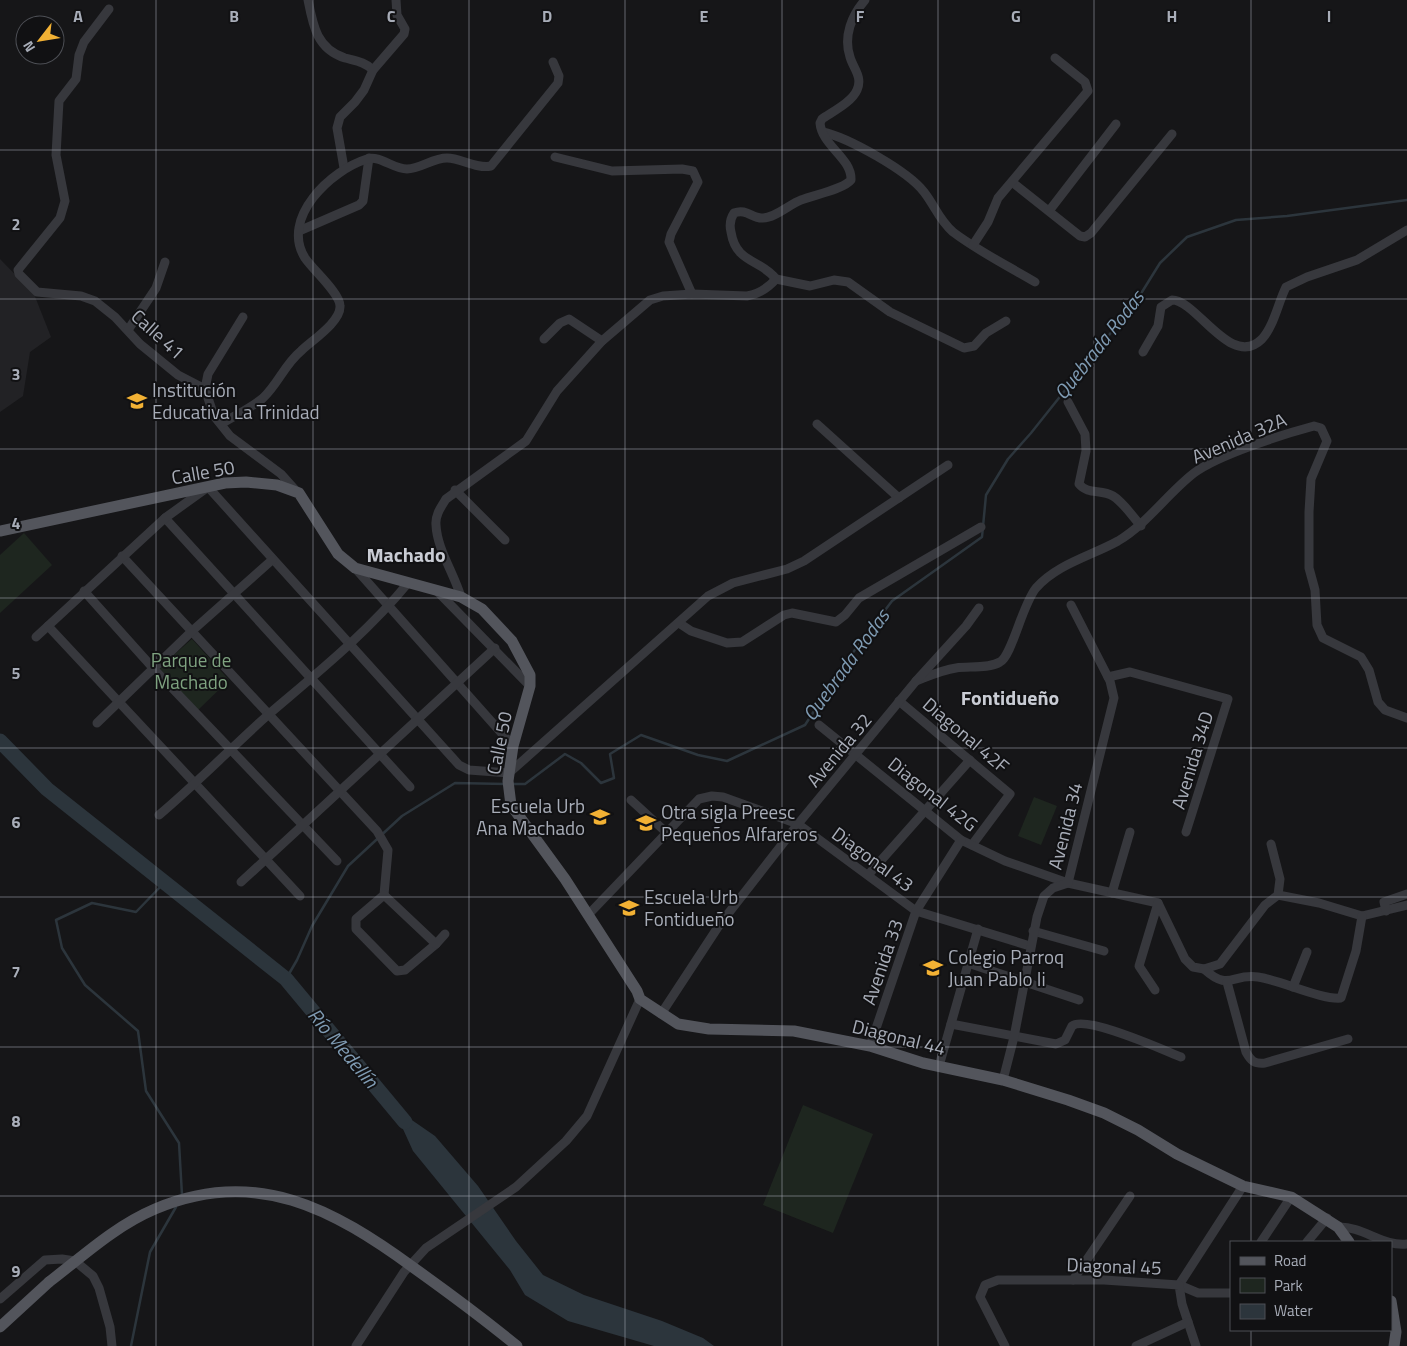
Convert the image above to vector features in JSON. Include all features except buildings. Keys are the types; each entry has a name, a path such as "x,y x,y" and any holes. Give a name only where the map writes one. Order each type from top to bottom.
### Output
{"main road":[{"name":"Calle 50","path":"0,531 208,487 246,482 277,485 298,493"},
{"path":"298,493 338,554 355,568 461,597 482,610 512,641 530,675 530,686"},
{"name":"Calle 50","path":"511,806 509,777 513,746 530,686"},
{"name":"Diagonal 44","path":"511,806 588,915 640,999 678,1024 709,1029 794,1031 870,1046 922,1064 1003,1080 1104,1113 1138,1130 1177,1154 1243,1186 1291,1197 1327,1218 1338,1227 1348,1241"},
{"path":"0,1327 49,1282 124,1226 155,1209 191,1197 226,1192 258,1193 285,1197 316,1208 366,1234 518,1346"},
{"path":"1392,1307 1396,1332 1394,1346"}],"street":[{"path":"308,0 320,42 339,56 363,63 373,70"},
{"path":"344,168 338,128 340,117 364,90 373,70 400,41 405,31 398,15 396,0"},
{"path":"865,0 851,20 849,39 849,56 859,79 858,89 854,95 822,119 820,128 848,167 851,175 848,184 799,201 768,217 757,217 740,211 731,217 731,235 742,256 766,268 776,279 810,286 834,280 848,282 890,312 964,348 974,346 986,332 1006,320"},
{"name":"Calle 41","path":"109,9 84,42 79,55 76,79 59,101 56,155 65,201 60,218 18,270 24,281 37,292 88,298 104,308 140,344 178,374 205,389"},
{"path":"972,245 988,222 998,198 1088,90 1085,82 1056,58"},
{"path":"221,424 261,399 286,365 329,326 339,314 341,305 336,296 305,258 299,245 299,231 312,196 344,168 369,158 408,169 449,158 491,166 558,83 558,76 553,62"},
{"path":"1049,211 1116,124"},
{"path":"823,132 837,135 902,172 924,191 942,222 972,245 1035,282"},
{"path":"1012,182 1080,236 1085,237 1091,234 1172,134"},
{"path":"555,157 612,171 682,169 693,171 698,182 671,234 669,242 692,294"},
{"path":"299,231 359,205 363,201 369,158"},
{"path":"1143,352 1158,326 1161,307 1172,300 1178,300 1184,304 1214,332 1232,344 1250,346 1260,340 1267,331 1286,287 1307,277 1356,260 1407,230"},
{"path":"128,330 149,301 166,262"},
{"path":"461,597 442,549 436,524 438,512 446,499 455,490 526,441 556,391 602,341 650,300 663,296 692,294 756,294 776,279"},
{"path":"243,317 208,374 205,389 214,416 221,424 239,444 260,456 281,474 298,493"},
{"path":"544,339 560,323 569,319 602,341"},
{"path":"1068,402 1084,434 1086,451 1079,484 1088,491 1104,492 1114,496 1141,526"},
{"path":"817,424 898,498"},
{"name":"Avenida 32A","path":"916,681 954,668 994,665 1002,661 1008,654 1018,622 1028,600 1047,577 1117,542 1141,526 1193,474 1204,467 1298,430 1314,426 1320,428 1327,441 1311,479 1309,512 1309,568 1315,590 1317,625 1323,638 1361,657 1369,670 1378,702 1385,710 1407,718"},
{"path":"36,637 165,518 208,487 347,644 459,765 469,770 509,777 561,725 708,596 733,583 787,570 804,561 948,465"},
{"path":"455,490 505,540"},
{"path":"165,518 234,596 410,787"},
{"path":"679,623 691,632 727,643 742,642 784,615 792,613 836,622 845,616 860,598 981,526"},
{"path":"122,556 378,831 388,850 384,895 356,918 356,929 397,971 405,970 445,934"},
{"path":"97,723 192,631 234,596 272,560"},
{"path":"355,568 513,746"},
{"path":"160,816 268,715 311,680 388,607 408,583"},
{"path":"84,591 153,668 337,861"},
{"path":"438,592 495,648 530,686"},
{"name":"Avenida 34","path":"1003,1080 1014,1037 1033,931 1044,896 1053,888 1068,883 1114,698 1108,677 1070,605"},
{"name":"Avenida 32","path":"661,1014 720,924 798,824 899,701 947,648 979,608"},
{"path":"48,626 300,896"},
{"path":"240,882 495,648"},
{"name":"Avenida 34D","path":"1108,677 1130,672 1228,699 1186,832"},
{"name":"Diagonal 42F","path":"899,701 1009,792 1010,796 972,845"},
{"name":"Diagonal 42G","path":"819,725 961,840 1006,861 1068,883 1158,903"},
{"path":"869,874 970,760"},
{"name":"Diagonal 43","path":"667,833 699,799 712,796 723,797 798,824 869,874 916,911 1030,946"},
{"path":"588,915 667,833 631,800"},
{"path":"1112,893 1130,832"},
{"name":"Avenida 33","path":"870,1046 916,911 961,840"},
{"path":"1271,844 1280,879 1278,895"},
{"path":"1386,911 1384,902 1407,894"},
{"path":"384,895 436,944"},
{"path":"1204,969 1220,964 1265,905 1278,895 1297,897 1362,916 1407,905"},
{"path":"1158,903 1185,959 1193,967 1204,969 1219,980 1228,982 1257,976 1338,998 1343,995 1356,951 1362,916"},
{"path":"1155,990 1140,966 1158,903"},
{"path":"938,1066 978,929"},
{"path":"1033,931 1104,951"},
{"path":"1294,987 1307,952"},
{"path":"968,963 1079,1000"},
{"path":"1228,982 1246,1052 1251,1061 1257,1064 1348,1039"},
{"path":"356,1346 404,1272 426,1248 458,1224 516,1187 566,1142 587,1116 640,999"},
{"path":"951,1024 1056,1044 1065,1040 1072,1026 1080,1023 1114,1031 1181,1058"},
{"path":"1229,1291 1198,1293 1179,1285 1243,1186"},
{"path":"1073,1280 1130,1196"},
{"path":"1262,1241 1291,1197"},
{"path":"1309,1241 1327,1218"},
{"path":"1338,1227 1351,1226 1387,1241"},
{"path":"1392,1243 1407,1244"},
{"path":"0,1299 45,1260 62,1259 75,1261 93,1276 99,1288 110,1326 112,1346"},
{"name":"Diagonal 45","path":"1005,1346 980,1297 984,1285 998,1280 1073,1280 1179,1285 1196,1346"},
{"path":"1136,1346 1188,1322"}],"shaded area":[{"path":"0,259 34,294 51,337 30,352 23,396 0,412"}],"green space":[{"path":"24,533 52,565 0,613 0,555"},
{"name":"Parque de Machado","path":"192,639 229,680 198,710 159,668"},
{"path":"1034,797 1057,806 1041,845 1018,836"},
{"path":"803,1105 873,1134 833,1233 763,1205"}],"water":[{"path":"393,1107 435,1136 478,1186 516,1241 543,1275 584,1295 662,1321 703,1338 714,1346 654,1346 568,1321 525,1295 510,1270 413,1151"}],"waterway":[{"name":"Quebrada Rodas","path":"511,784 525,784 565,754 581,763 601,783 614,778 610,754 641,735 698,755 727,761 805,725 848,659 892,601 982,537 986,495 1008,459 1137,300 1160,263 1187,237 1236,220 1287,216 1407,200"},
{"name":"Río Medellín","path":"0,741 47,789 286,979 405,1122"},
{"name":"Quebrada Rodas","path":"286,979 297,960 312,926 348,866 402,816 455,783 506,784"},
{"path":"164,883 136,912 92,903 56,920 62,948 85,985 138,1031 146,1091 179,1143 182,1195"},
{"path":"131,1346 150,1252 176,1207"}],"place":[{"name":"Institución Educativa La Trinidad","path":"137,401"},
{"name":"Escuela Urb Ana Machado","path":"600,817"},
{"name":"Otra sigla Preesc Pequeños Alfareros","path":"646,823"},
{"name":"Escuela Urb Fontidueño","path":"629,908"},
{"name":"Colegio Parroq Juan Pablo Ii","path":"933,968"}],"district":[{"name":"Machado","path":"406,555"},
{"name":"Fontidueño","path":"1010,698"}]}
